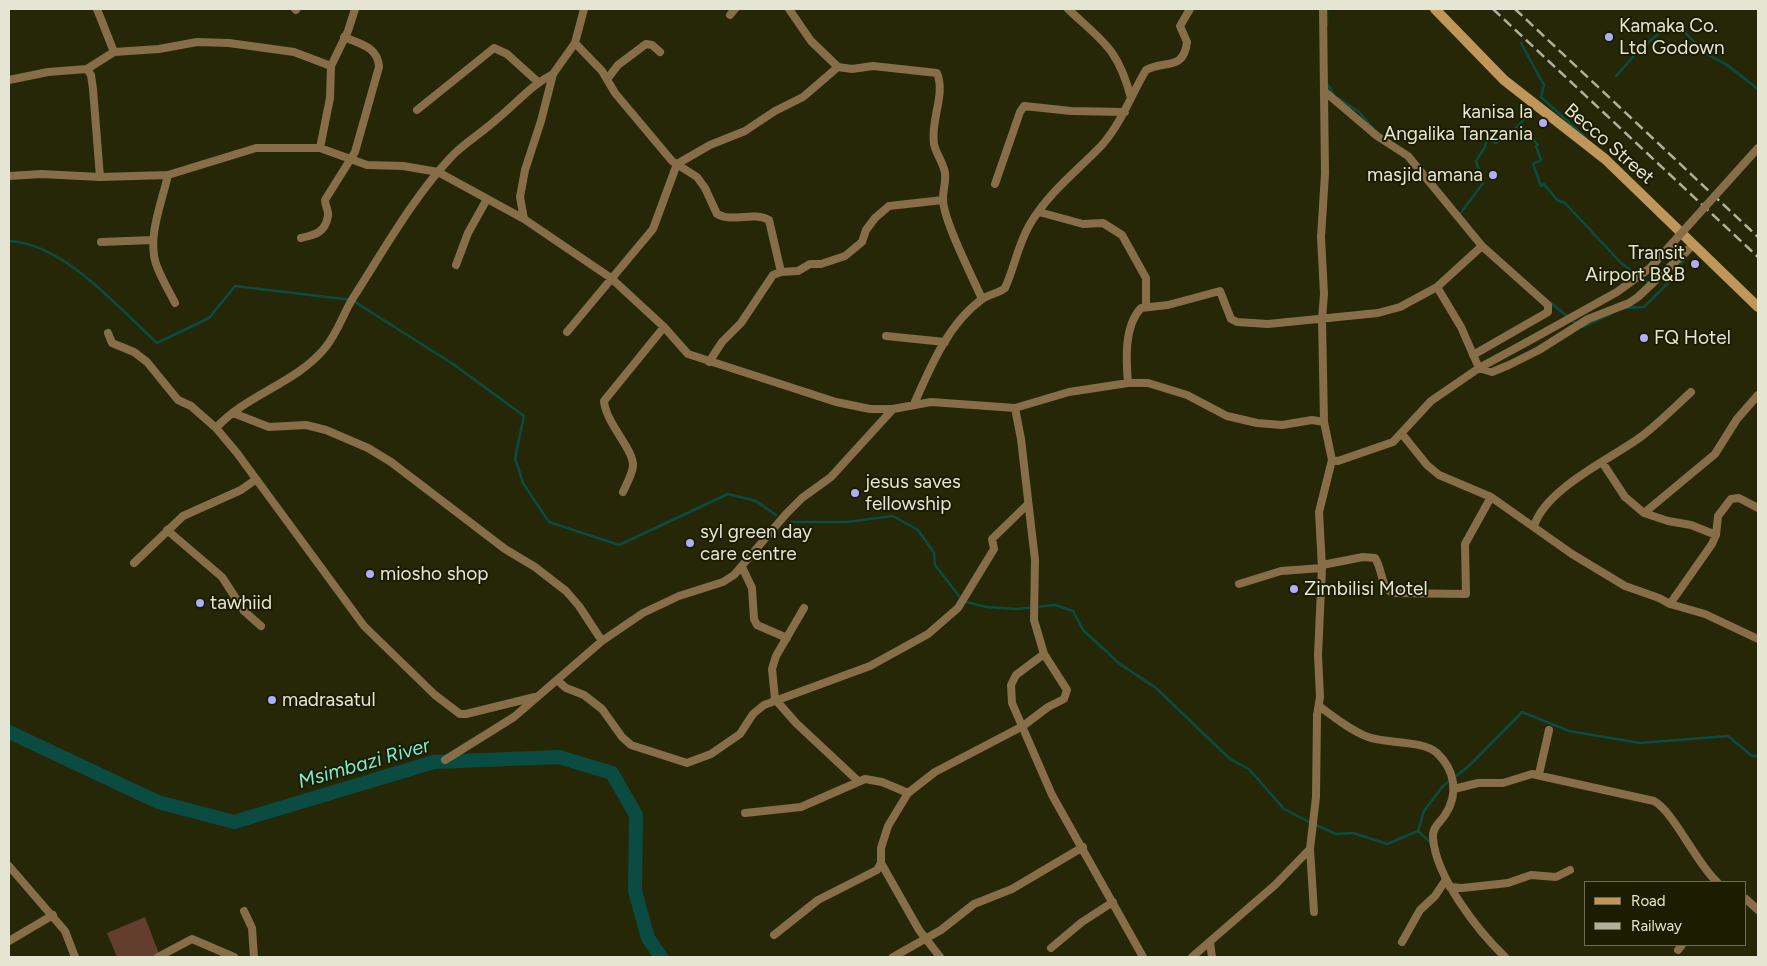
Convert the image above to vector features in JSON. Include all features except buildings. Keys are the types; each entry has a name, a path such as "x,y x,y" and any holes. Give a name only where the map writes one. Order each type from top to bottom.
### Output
{"street":[{"path":"97,9 114,52"},
{"path":"320,148 330,98 331,66 355,9"},
{"path":"524,219 520,197 521,185 553,74 575,43 584,9"},
{"path":"789,9 811,41 838,67 852,69 873,66 937,73 941,82 934,124 934,144 945,173 946,188 943,200 953,231 982,299"},
{"path":"1068,9 1100,37 1116,55 1125,75 1131,98"},
{"path":"914,404 944,342 964,317 982,299 1005,288 1019,245 1039,212 1057,187 1102,145 1125,112 1146,70 1153,66 1176,63 1182,56 1187,42 1180,26 1190,9"},
{"path":"1314,912 1310,850 1316,798 1317,715 1319,706 1322,566 1319,512 1332,460 1324,422 1322,319 1324,294 1321,237 1325,174 1323,9"},
{"name":"Becco Street","path":"1436,9 1504,80 1605,159 1758,307"},
{"path":"301,238 316,235 321,231 328,216 325,200 350,159 359,140 379,67 379,58 368,47 344,37"},
{"path":"9,80 48,72 87,68 114,52 159,49 198,42 294,52 331,66"},
{"path":"575,43 608,78 615,93 677,164 697,178 705,188 717,214 736,218 762,216 768,220 781,272"},
{"path":"608,78 618,65 646,44 652,45 660,52"},
{"path":"416,110 494,48 507,54 538,82"},
{"path":"567,332 652,229 677,164 710,145 744,131 775,111 803,97 838,67"},
{"path":"87,68 91,75 93,89 100,177"},
{"path":"216,428 232,413 302,371 326,347 339,329 352,300 387,244 438,172 473,136 497,120 538,82 553,74"},
{"path":"1324,90 1377,136 1408,156 1482,246 1548,305 1549,309 1537,319 1473,355"},
{"path":"995,184 1020,112 1024,106 1071,111 1125,112"},
{"path":"9,176 50,174 100,177 168,175 256,148 320,148 367,164 403,166 438,172 524,219 611,278 664,326 688,354 836,402 870,409 893,409 931,402 1015,408 1069,392 1128,383 1148,383 1187,395 1226,416 1257,423 1282,425 1312,420 1324,422"},
{"path":"1332,460 1338,461 1382,448 1394,442 1430,401 1479,368 1617,292 1650,268 1758,148"},
{"path":"168,175 154,240 156,262 175,303"},
{"path":"456,265 468,233 487,199"},
{"path":"709,362 722,342 741,323 774,275 781,272 798,271 810,264 821,264 845,256 862,242 866,230 875,218 889,206 943,200"},
{"path":"1039,212 1082,224 1103,223 1122,235 1146,278 1146,306"},
{"path":"101,242 154,240"},
{"path":"1437,287 1455,316 1479,368 1492,372 1539,350 1588,319 1629,303 1638,297 1692,244"},
{"path":"1128,383 1126,356 1130,334 1136,313 1146,306 1168,305 1220,291 1231,319 1238,322 1268,324 1378,313 1400,307 1437,287 1482,246"},
{"path":"623,492 633,468 632,460 614,430 605,410 604,401 664,326"},
{"path":"108,333 112,343 140,356 178,400 191,406 216,428 237,453 364,626 434,695 460,714 535,697"},
{"path":"886,336 944,342"},
{"path":"1534,526 1538,514 1567,486 1656,425 1691,392"},
{"path":"1644,513 1714,454 1737,419 1758,395"},
{"path":"940,957 926,939 881,863 882,848 888,826 908,793 935,772 1023,726 1048,706 1064,699 1067,690 1044,654 1034,620 1035,560 1027,505 1021,439 1015,408"},
{"path":"445,760 514,717 602,641 643,613 679,596 723,582 742,567 786,514 802,498 830,477 893,409"},
{"path":"232,413 269,427 306,425 326,430 368,448 392,462 504,549 535,568 566,591 579,606 602,641"},
{"path":"1402,434 1427,465 1440,475 1491,497 1572,554 1625,586 1670,604 1705,614 1758,639"},
{"path":"1602,462 1626,497 1644,513 1668,521 1690,524 1716,535"},
{"path":"134,563 167,530 190,512 241,490 255,480"},
{"path":"1239,584 1281,571 1322,566 1363,557 1375,558 1381,567 1384,585 1387,590 1394,593 1466,594 1465,544 1491,497"},
{"path":"1670,604 1702,560 1716,535 1718,516 1731,499 1738,498 1758,508"},
{"path":"558,680 562,686 584,695 602,709 622,737 631,745 687,763 711,754 740,734 753,714 776,699 882,660 928,634 958,608 972,588 994,548 992,540 1027,505"},
{"path":"167,530 222,577 244,611 261,626"},
{"path":"742,567 752,588 754,619 757,625 787,638"},
{"path":"804,608 776,656 772,669 776,699 783,711 857,780"},
{"path":"1044,654 1016,675 1010,685 1012,703 1052,795 1083,847 1143,957"},
{"path":"1319,706 1367,736 1384,741 1431,748 1442,758 1453,776 1454,789 1452,800 1445,815 1437,824 1433,838 1448,884 1504,957"},
{"path":"1539,774 1549,730"},
{"path":"1454,789 1478,783 1503,782 1532,774 1539,774 1654,801 1662,806 1685,842 1716,881"},
{"path":"745,813 800,807 857,780 869,778 908,793"},
{"path":"893,957 960,917 974,904 1012,889 1083,847"},
{"path":"1192,957 1289,873 1310,850"},
{"path":"774,935 826,895 872,874 881,863"},
{"path":"9,866 66,931 75,957"},
{"path":"1448,884 1462,888 1508,883 1532,876 1556,877 1570,870"},
{"path":"1402,942 1420,910 1448,884"},
{"path":"1747,900 1758,910"},
{"path":"1051,948 1082,922 1113,902"},
{"path":"244,911 252,928 254,957"},
{"path":"9,941 52,915"},
{"path":"158,957 192,939 234,957"},
{"path":"1210,942 1212,957"}],"shaded area":[{"path":"145,917 159,954 154,957 117,957 107,933"}],"waterway":[{"path":"1327,9 1327,25"},
{"path":"1616,76 1640,49 1674,21 1705,53 1727,65 1758,89"},
{"path":"1521,43 1544,85 1541,97 1586,138"},
{"path":"1328,85 1334,95"},
{"path":"1338,98 1359,112 1372,127"},
{"path":"1460,214 1483,183 1476,161 1485,147 1487,139 1496,143 1509,135 1535,108"},
{"path":"1520,125 1538,145 1536,146 1541,160 1533,164 1541,186 1544,184 1557,200 1565,203 1621,263 1649,283"},
{"path":"9,241 29,244 69,265 89,279 157,343 209,318 235,286 352,300 453,364 524,416 515,458 523,483 549,522 619,545 728,494 756,501 776,515"},
{"path":"1625,308 1644,307 1667,284 1689,253"},
{"path":"1551,303 1578,325"},
{"path":"1582,327 1611,314"},
{"path":"791,522 847,522 893,516 918,530 934,553 935,565 963,601 986,607 1017,609 1055,605 1073,611 1083,630 1120,664 1156,688 1230,759 1249,769 1284,809 1311,823"},
{"path":"1316,825 1336,834 1353,833 1387,844 1418,831 1424,811 1443,786 1469,766 1522,712 1569,731 1640,743 1728,736 1752,756 1758,756"},
{"name":"Msimbazi River","path":"9,732 158,802 234,822 434,762 559,757 612,773 636,815 635,891 648,938 661,957"},
{"path":"1418,831 1431,843"}],"railway":[{"path":"1493,9 1758,257"},
{"path":"1515,9 1758,237"}],"place":[{"name":"Kamaka Co. Ltd Godown","path":"1609,37"},
{"name":"kanisa la Angalika Tanzania","path":"1543,123"},
{"name":"masjid amana","path":"1493,175"},
{"name":"Transit Airport B&B","path":"1695,264"},
{"name":"FQ Hotel","path":"1644,338"},
{"name":"jesus saves fellowship","path":"855,493"},
{"name":"syl green day care centre","path":"690,543"},
{"name":"miosho shop","path":"370,574"},
{"name":"Zimbilisi Motel","path":"1294,589"},
{"name":"tawhiid","path":"200,603"},
{"name":"madrasatul","path":"272,700"}]}
